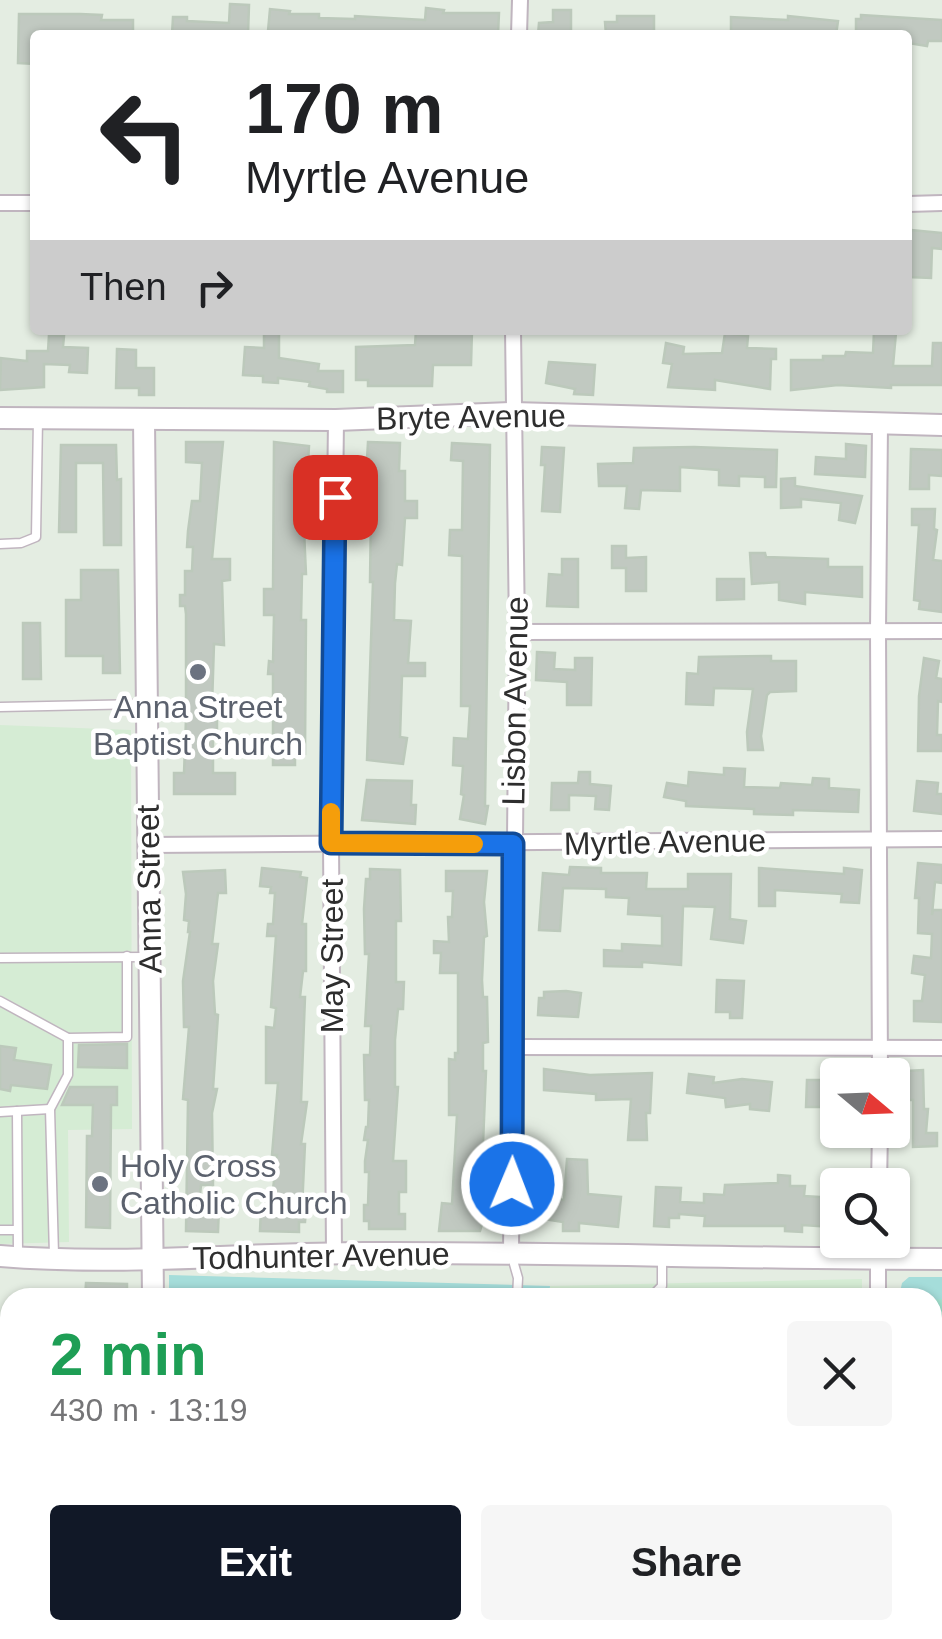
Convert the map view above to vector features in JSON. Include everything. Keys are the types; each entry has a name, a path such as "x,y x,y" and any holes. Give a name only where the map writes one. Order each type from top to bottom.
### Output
{"street":[{"path":"518,30 520,0"},
{"path":"0,202 30,203"},
{"path":"912,204 942,204"},
{"name":"Lisbon Avenue","path":"510,1252 517,632 513,335"},
{"name":"Bryte Avenue","path":"0,418 336,420 514,413 942,425"},
{"name":"Anna Street","path":"144,420 153,1288"},
{"name":"May Street","path":"334,1253 331,843 336,420"},
{"path":"880,426 880,1058"},
{"path":"517,632 942,631"},
{"name":"Myrtle Avenue","path":"149,845 942,839"},
{"path":"514,1047 942,1048"},
{"name":"Todhunter Avenue","path":"9,1257 153,1260 334,1253 662,1255 820,1251"},
{"name":"Todhunter Avenue","path":"910,1254 942,1259"},
{"path":"878,1258 878,1288"}],"lane":[{"path":"0,544 36,537 38,419"},
{"path":"0,707 147,704"},
{"path":"0,1000 68,1038 127,1037 127,956"},
{"path":"0,958 150,956"},
{"path":"127,998 150,997"},
{"path":"54,1259 50,1110 68,1075 68,1038"},
{"path":"0,1112 50,1110"},
{"path":"9,1257 17,1230 17,1111"},
{"path":"0,1230 17,1230"},
{"path":"510,1252 518,1288"},
{"path":"660,1288 662,1255"}],"shaded area":[{"path":"0,725 131,730 132,1129 68,1130 69,1242 0,1244"},
{"path":"169,1275 550,1286 550,1288 169,1288"},
{"path":"909,1277 942,1277 942,1288 901,1288"},
{"path":"862,1279 862,1288 550,1286"}],"building":[{"path":"230,4 249,5 248,30 172,30 173,17 229,23"},
{"path":"426,8 444,10 443,13 499,13 498,30 268,30 270,9 290,11 289,14 319,14 319,18 425,20"},
{"path":"553,10 571,10 571,30 538,30 539,23 553,22"},
{"path":"19,14 102,15 101,20 133,20 133,30 30,30 30,64 18,63"},
{"path":"861,15 942,20 942,41 928,41 927,46 912,44 912,30 856,30 856,19 861,19"},
{"path":"617,16 654,16 654,30 606,30 605,22 617,22"},
{"path":"788,16 838,21 837,30 731,30 731,17 788,20"},
{"path":"912,230 942,233 942,249 932,248 931,278 912,277"},
{"path":"49,335 64,336 63,347 88,348 87,373 69,372 70,365 44,364 44,387 0,390 1,358 27,361 27,351 48,351"},
{"path":"264,335 279,335 279,358 319,364 318,371 343,371 343,392 327,392 309,386 310,382 278,378 278,383 263,382 263,376 243,375 245,347 264,348"},
{"path":"416,335 472,335 471,365 433,365 432,386 368,386 368,380 356,380 356,347 415,345"},
{"path":"725,335 748,336 747,348 776,349 776,359 771,359 770,389 715,380 715,390 668,387 672,364 663,363 666,343 684,347 683,354 722,353"},
{"path":"874,335 896,335 893,366 932,366 933,343 942,343 942,385 838,385 791,390 791,360 823,360 823,356 845,356 846,352 873,353"},
{"path":"117,349 136,350 136,368 154,368 154,395 139,395 139,388 116,388"},
{"path":"549,362 595,365 593,395 574,394 575,389 546,383"},
{"path":"186,442 223,442 212,559 230,559 230,580 222,581 224,645 214,644 212,706 217,707 217,735 213,735 213,773 235,773 235,794 174,794 174,773 184,773 186,719 186,614 185,606 180,606 180,595 185,595 185,571 192,571 193,547 187,547 188,531 192,501 200,501 202,463 186,462"},
{"path":"274,442 309,446 301,620 306,620 305,754 295,754 295,765 273,765 273,674 268,674 269,661 273,662 274,615 264,615 264,589 273,589"},
{"path":"368,442 400,443 399,471 405,471 405,501 417,501 417,518 405,518 402,565 397,564 395,583 394,620 411,621 408,663 425,663 425,676 402,676 400,737 407,738 403,764 367,760 374,511"},
{"path":"452,443 490,445 485,824 460,819 463,766 453,765 454,738 468,739 470,706 461,706 462,556 449,555 450,530 462,530 463,461 451,460"},
{"path":"846,444 866,446 865,477 815,474 816,457 846,459"},
{"path":"61,445 116,445 117,480 121,479 121,545 104,545 103,463 76,463 76,532 59,532"},
{"path":"542,447 564,448 560,512 542,511"},
{"path":"634,448 777,450 776,487 765,487 765,477 739,476 739,486 719,485 719,470 680,467 680,491 641,490 639,509 625,508 627,486 599,486 598,464 633,463"},
{"path":"911,449 942,450 942,476 929,475 929,489 910,489"},
{"path":"795,478 795,486 862,496 855,523 839,520 841,503 801,499 801,507 781,508 781,479"},
{"path":"912,509 935,509 933,560 942,561 942,612 919,609 920,601 914,600 919,525 912,525"},
{"path":"612,546 626,546 626,558 646,557 646,591 626,591 626,568 612,568"},
{"path":"750,553 828,559 828,567 862,567 862,597 805,592 805,604 779,600 779,582 752,584"},
{"path":"562,559 578,559 578,607 547,606 549,574 562,575"},
{"path":"81,570 118,570 120,673 103,673 103,656 66,656 66,600 81,600"},
{"path":"717,579 744,579 744,599 717,600"},
{"path":"23,623 40,623 41,679 23,679"},
{"path":"537,652 555,653 554,669 575,670 575,658 592,658 591,705 567,705 567,682 536,680"},
{"path":"771,656 771,661 796,661 796,691 767,695 761,736 763,750 748,750 753,689 714,688 713,705 686,704 687,673 698,674 699,657"},
{"path":"924,658 939,661 936,678 942,679 942,702 938,701 937,735 942,735 942,751 918,751"},
{"path":"724,768 745,769 744,787 812,785 813,778 829,779 829,788 859,790 858,812 793,810 793,815 754,814 754,809 686,806 686,801 664,797 667,783 688,786 689,772 724,775"},
{"path":"579,772 590,772 590,784 611,786 609,810 595,809 596,796 569,795 569,810 551,810 552,783 578,783"},
{"path":"367,780 412,781 415,824 362,820"},
{"path":"917,781 938,783 942,814 914,811"},
{"path":"918,863 942,865 942,883 935,882 932,915 933,910 942,910 942,1022 914,1021 914,1001 922,1001 925,975 912,973 914,956 931,958 932,934 918,933"},
{"path":"570,867 601,868 601,873 647,873 646,889 688,889 688,874 731,874 730,919 746,921 743,943 711,939 715,907 683,906 681,965 642,962 642,967 604,966 604,950 622,951 622,944 662,946 662,916 628,914 629,898 606,897 606,889 563,888 560,931 539,930 543,873 569,875"},
{"path":"262,868 301,872 300,877 307,878 302,924 306,924 306,971 300,997 305,997 301,1102 307,1102 301,1144 305,1144 302,1209 306,1209 299,1232 260,1231 261,1208 265,1208 265,1198 272,1198 278,1083 266,1083 266,1027 274,1028 276,1008 271,1007 276,936 267,936 268,924 273,924 275,893 270,893 271,887 260,886"},
{"path":"759,868 844,874 844,868 862,870 859,903 841,902 842,894 775,890 775,906 759,906"},
{"path":"370,869 400,870 396,982 404,982 403,1009 398,1009 395,1040 398,1087 393,1161 406,1161 406,1192 399,1192 399,1214 405,1214 405,1229 369,1229 369,1221 364,1221 369,1172 365,1172 368,1140 364,1140 369,1100 365,1100 364,1055 370,1055 371,1026 365,1026 369,954 365,954 364,909"},
{"path":"225,870 226,893 218,893 212,944 218,944 213,981 218,1015 213,1089 217,1089 212,1113 213,1185 201,1185 199,1206 219,1207 218,1232 186,1231 188,1100 183,1099 189,1027 184,1027 183,981 190,932 189,921 184,920 183,872"},
{"path":"446,871 487,871 482,980 483,997 487,997 483,1144 487,1144 481,1206 487,1207 480,1231 439,1231 442,1203 452,1204 457,1115 449,1115 449,1059 455,1060 458,1053 458,973 440,973 441,953 434,953 434,941 449,942 453,891 446,891"},
{"path":"717,980 744,981 742,1018 730,1018 730,1012 716,1012"},
{"path":"544,992 581,993 578,1017 538,1015 539,998 544,998"},
{"path":"127,1044 127,1068 78,1067 79,1045"},
{"path":"0,1046 16,1048 14,1060 51,1065 47,1089 11,1085 10,1091 0,1089"},
{"path":"544,1069 590,1075 652,1073 650,1113 646,1113 647,1140 628,1140 631,1099 596,1100 596,1094 544,1090"},
{"path":"923,1070 924,1109 928,1109 926,1133 937,1133 937,1146 913,1147 910,1071"},
{"path":"689,1074 714,1077 713,1083 742,1079 772,1082 769,1111 750,1109 750,1104 726,1107 725,1098 687,1093"},
{"path":"807,1080 820,1080 820,1107 806,1107"},
{"path":"70,1087 117,1087 117,1105 111,1105 110,1228 86,1227 87,1136 92,1136 93,1105 62,1105"},
{"path":"567,1159 587,1160 588,1194 621,1197 618,1227 579,1223 579,1231 563,1231 563,1222 537,1218 540,1197 564,1200"},
{"path":"778,1175 790,1176 790,1186 805,1186 804,1196 820,1197 820,1226 802,1225 802,1232 785,1231 785,1226 704,1226 705,1216 679,1214 679,1218 669,1218 669,1227 654,1226 656,1187 681,1188 680,1202 704,1203 704,1194 724,1195 725,1185 778,1183"},
{"path":"86,1283 127,1284 127,1288 86,1288"}],"slow traffic":[{"path":"331,812 331,843 474,844"}],"place":[{"name":"Anna Street Baptist Church","path":"198,672"},
{"name":"Holy Cross Catholic Church","path":"100,1184"}],"route":[{"path":"335,497 331,843 513,844 512,1184"}]}
